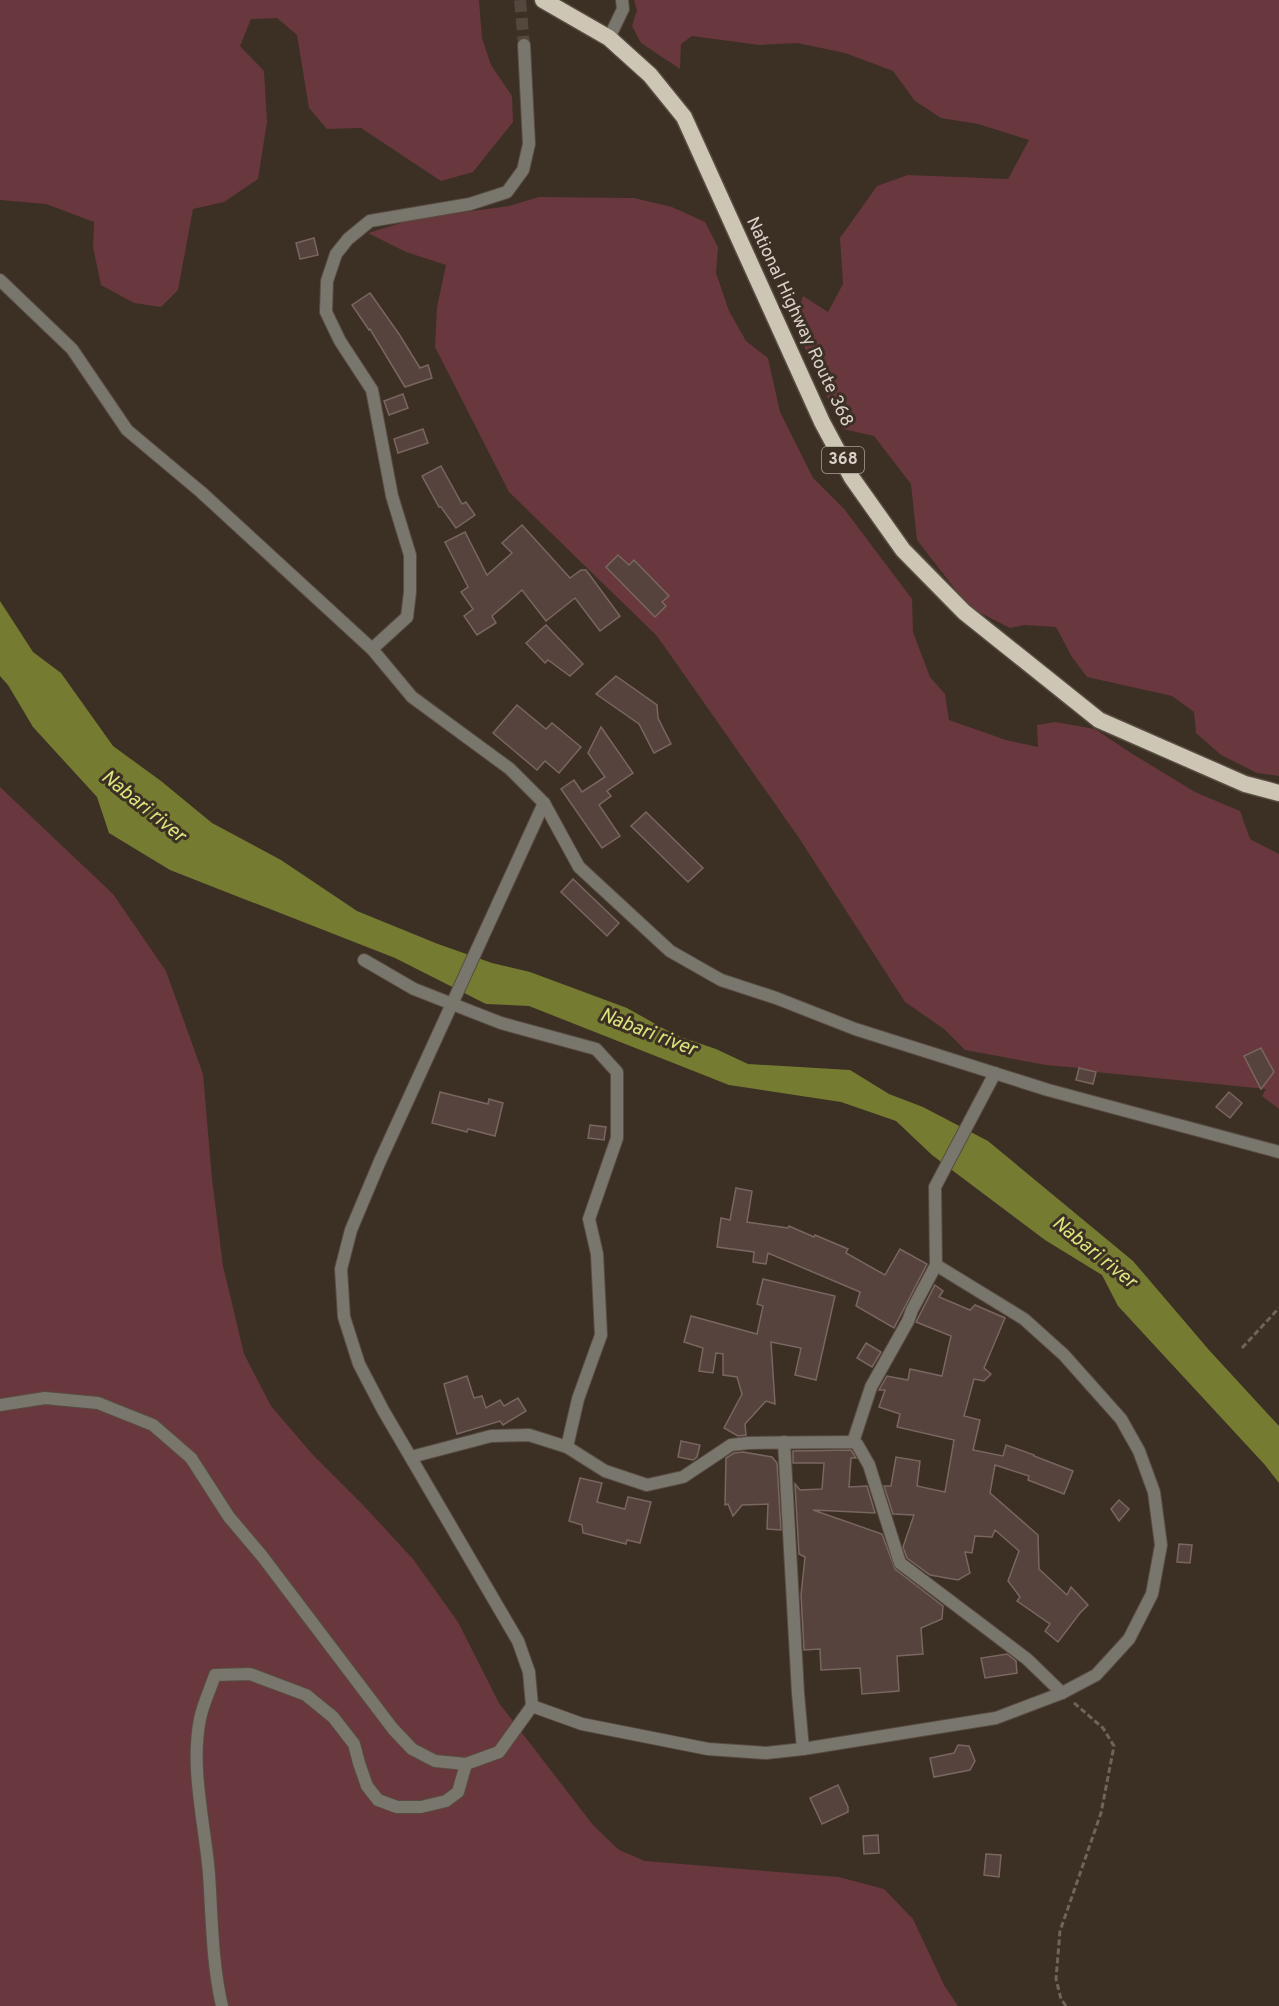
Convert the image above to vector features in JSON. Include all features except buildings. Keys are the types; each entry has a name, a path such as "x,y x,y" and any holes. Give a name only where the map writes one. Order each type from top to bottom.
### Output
{"highway":[{"name":"National Highway Route 368","path":"543,0 609,38 650,75 684,117 822,422 852,478 903,550 964,612 1099,720 1245,783 1279,793"}],"street":[{"path":"609,38 623,9 622,0"},
{"path":"372,649 407,617 410,555 393,496 372,390 340,341 326,312 327,281 336,254 348,239 370,221 470,204 507,192 523,170 529,144 524,45"},
{"path":"0,280 72,349 128,430 201,492 372,649 412,697 510,769 544,803 579,867 670,951 721,980 776,998 855,1029 1048,1090 1279,1152"},
{"path":"0,1405 45,1398 98,1403 153,1425 191,1458 229,1517 393,1729 412,1749 435,1761 466,1764 499,1752 532,1706 529,1672 518,1641 359,1364 344,1317 341,1269 351,1230 380,1161 544,803"},
{"path":"364,960 414,989 501,1023 596,1049 617,1072 617,1138 590,1219 597,1254 600,1335 578,1399 567,1447"},
{"path":"853,1442 871,1387 936,1265 935,1187 995,1073"},
{"path":"532,1706 582,1724 708,1749 766,1753 803,1749 996,1718 1062,1694 1096,1675 1129,1639 1152,1594 1161,1545 1154,1492 1139,1451 1121,1419 1064,1355 1024,1319 936,1265"},
{"path":"411,1457 491,1436 529,1434 567,1447 605,1471 647,1485 683,1477 731,1445 853,1442 857,1444 869,1465 900,1563 1027,1659 1062,1694"},
{"path":"784,1442 803,1749"},
{"path":"222,2006 215,1959 209,1871 200,1810 197,1761 200,1719 215,1676 250,1674 306,1695 333,1717 354,1744 358,1763 368,1786 378,1800 398,1807 421,1807 446,1801 458,1792 466,1764"}],"path":[{"path":"1242,1348 1279,1308"},
{"path":"1062,1694 1103,1728 1114,1746 1101,1813 1060,1930 1056,1979 1061,1999 1066,2006"}],"shaded area":[{"path":"0,0 479,0 482,38 491,65 512,96 513,122 473,172 441,181 361,128 327,129 309,108 297,35 277,18 251,19 240,46 264,71 267,122 258,179 224,202 193,209 178,290 161,307 134,303 101,285 93,247 94,222 46,204 0,200"},
{"path":"634,0 1279,0 1279,776 1257,773 1221,755 1196,733 1194,712 1172,696 1087,677 1072,657 1056,627 1024,625 1010,628 969,607 917,540 911,484 874,436 843,429 810,362 795,321 803,296 828,312 843,284 840,238 877,186 908,175 1008,179 1029,140 978,124 941,118 915,101 893,71 845,53 797,43 759,45 692,36 681,44 680,69 641,43 632,26 637,10"},
{"path":"539,197 634,198 672,207 705,222 718,247 716,273 729,311 746,341 768,358 780,412 813,478 845,510 912,599 913,632 930,677 945,694 949,720 1006,740 1038,747 1037,725 1055,722 1095,729 1195,792 1240,811 1250,839 1279,854 1279,1109 1262,1096 1266,1089 1096,1072 965,1050 944,1029 905,1002 799,838 657,636 509,492 435,347 437,307 446,265 406,252 368,233 414,219 509,206"},
{"path":"0,787 113,894 166,971 203,1074 212,1179 223,1266 244,1354 271,1406 313,1455 413,1559 458,1622 499,1703 593,1825 619,1850 645,1861 839,1877 884,1889 913,1919 944,1985 958,2006 0,2006"}],"water":[{"name":"Nabari river","path":"0,601 33,652 61,673 113,746 161,781 212,823 281,860 357,911 438,944 492,963 530,972 627,1008 675,1035 716,1049 748,1064 850,1070 889,1094 923,1107 988,1141 1133,1261 1209,1350 1279,1426 1279,1483 1118,1306 1102,1275 1045,1240 932,1155 896,1121 841,1102 729,1085 529,1006 486,1004 395,958 170,870 109,833 97,797 33,727 8,685 0,676"}],"tunnel":[{"path":"520,0 524,45"}]}
